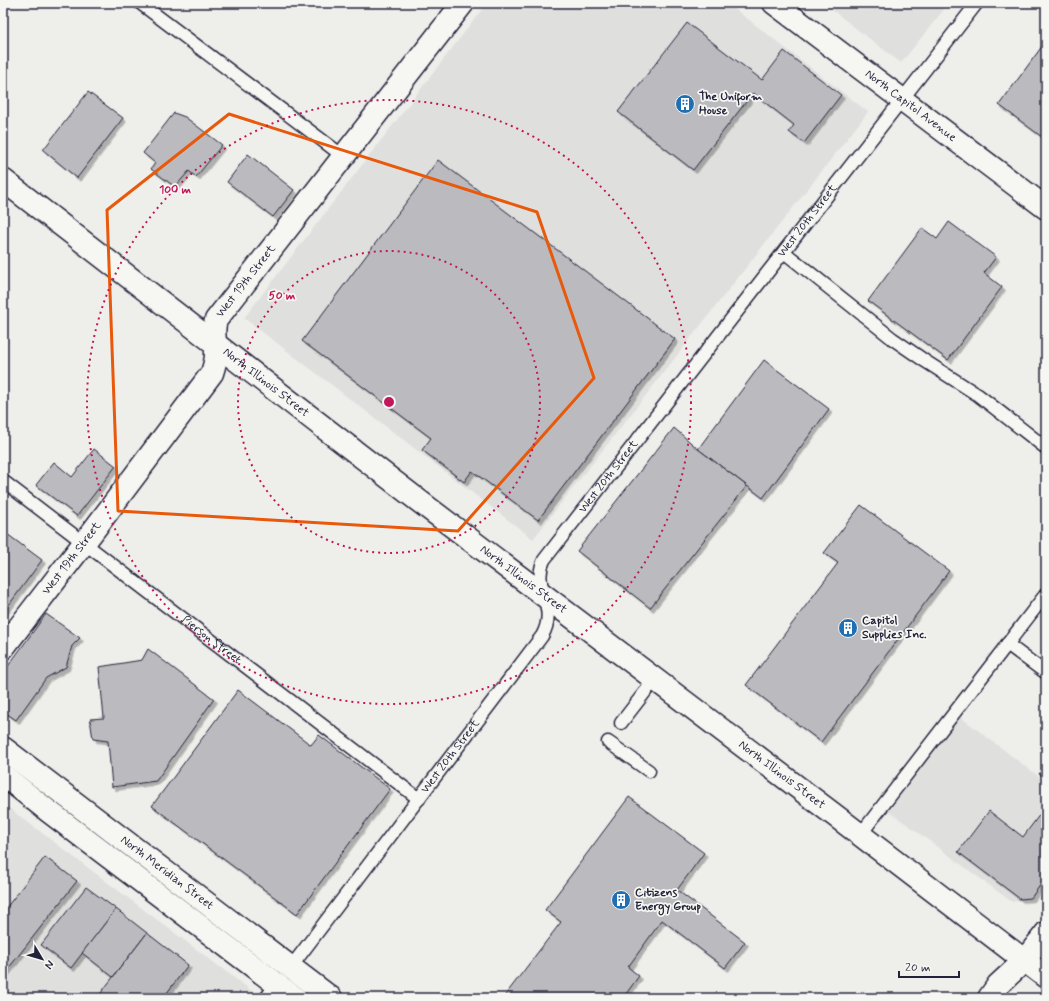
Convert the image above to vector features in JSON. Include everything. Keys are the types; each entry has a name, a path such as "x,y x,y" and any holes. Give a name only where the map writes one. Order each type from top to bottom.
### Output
{"main road":[{"name":"West 19th Street","path":"3,648 212,373 216,355 214,326 216,320 463,3"},
{"name":"North Capitol Avenue","path":"774,3 1046,208"},
{"name":"North Illinois Street","path":"3,180 419,501 545,595 1046,977"},
{"name":"North Meridian Street","path":"3,748 331,998"},
{"name":"North Meridian Street","path":"3,775 271,991 295,998"},
{"path":"989,998 998,985 1024,961 1046,933"}],"lane":[{"path":"140,3 343,156"},
{"name":"West 20th Street","path":"291,967 542,636 547,626 548,618 545,595 540,579 541,568 544,560 977,3"},
{"path":"784,252 893,339 978,395 1046,448"},
{"name":"Pierson Street","path":"3,481 419,798"},
{"path":"860,835 1046,594"},
{"path":"1007,644 1046,674"},
{"path":"621,723 655,679"},
{"path":"608,742 649,771"}],"highlighted area":[{"path":"229,114 537,212 594,378 458,531 118,511 107,210"}],"shaded area":[{"path":"487,3 727,3 868,112 533,539 244,318"},
{"path":"823,3 949,3 901,63"},
{"path":"959,716 1046,782 1046,880 1032,898 1012,902 886,809"},
{"path":"3,803 22,818 261,998 3,998"}],"building":[{"name":"The Uniform House","path":"687,23 762,80 784,51 841,95 804,143 789,132 794,125 753,93 693,170 618,112"},
{"path":"1043,45 1046,47 1046,140 999,105"},
{"path":"88,92 123,118 77,178 43,150"},
{"path":"174,113 185,117 222,145 196,177 189,171 175,187 151,169 155,163 143,153"},
{"path":"248,154 294,190 273,217 227,182"},
{"path":"438,160 675,339 538,520 472,471 464,482 422,450 431,438 302,341"},
{"path":"949,222 996,257 984,273 1002,287 948,360 868,301 922,228 937,239"},
{"path":"764,360 829,409 763,498 698,449"},
{"path":"674,428 698,449 747,486 650,608 577,551"},
{"path":"94,449 116,466 77,516 36,485 54,462 72,477"},
{"name":"Capitol Supplies Inc.","path":"861,505 949,571 821,742 746,685 838,563 824,553"},
{"path":"3,531 42,560 3,613"},
{"path":"46,614 80,638 72,646 66,667 46,678 16,720 3,711 3,673"},
{"path":"148,649 214,699 156,781 112,787 108,741 93,739 90,719 104,718 99,667 142,660"},
{"path":"238,690 311,745 319,735 390,789 297,914 152,806"},
{"path":"1046,765 1046,779 1039,774"},
{"name":"Citizens Energy Group","path":"629,797 704,853 677,890 745,942 725,968 662,920 628,967 639,976 623,998 503,998 561,922 545,910"},
{"path":"1046,806 1046,877 1031,898 1020,899 958,852 989,811 1023,837"},
{"path":"45,857 77,881 4,974 3,912"},
{"path":"86,887 116,909 71,968 41,945"},
{"path":"116,909 147,933 113,977 82,953"},
{"path":"147,933 188,965 163,998 97,998"}],"place":[{"name":"The Uniform House","path":"685,104"},
{"name":"Capitol Supplies Inc.","path":"848,628"},
{"name":"Citizens Energy Group","path":"621,900"}]}
